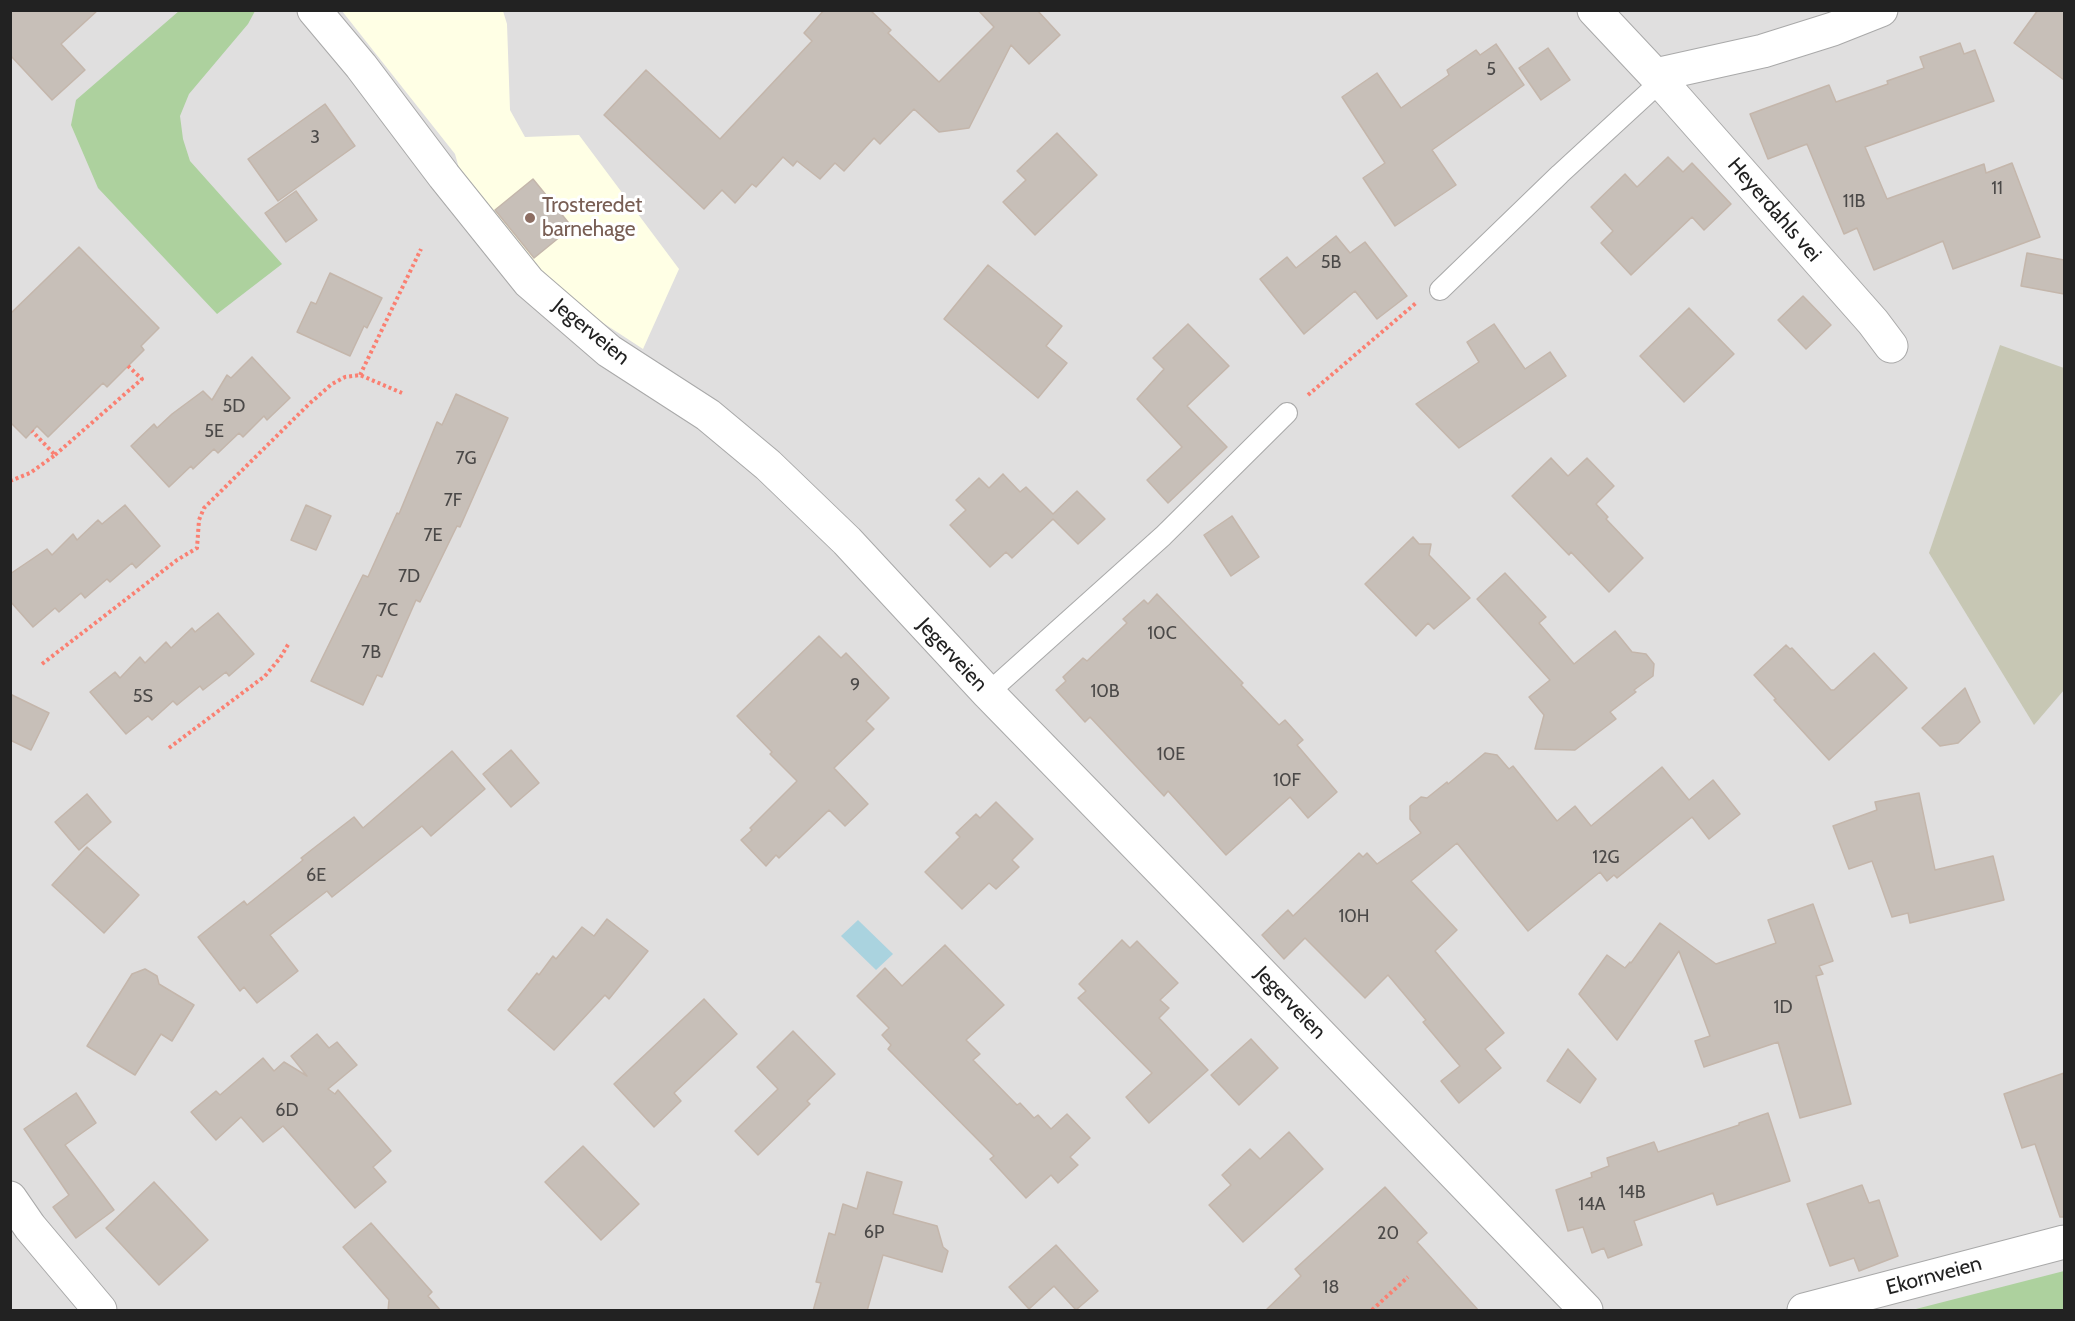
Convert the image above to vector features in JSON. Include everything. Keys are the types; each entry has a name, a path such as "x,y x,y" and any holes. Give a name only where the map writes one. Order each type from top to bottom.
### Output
{"street":[{"name":"Jegerveien","path":"314,10 361,66 444,176 530,282 609,351 708,415 768,465 847,541 988,693 1224,935 1578,1308"},
{"name":"Heyerdahls vei","path":"1594,10 1658,78 1873,322 1891,346"},
{"path":"1658,78 1763,51 1881,10"},
{"path":"10,1198 30,1227 100,1311"},
{"name":"Ekornveien","path":"1804,1311 2064,1242"}],"lane":[{"path":"1440,290 1658,78"},
{"path":"988,693 1163,536 1287,413"}],"path":[{"path":"360,375 421,249"},
{"path":"1287,413 1410,306 1440,290"},
{"path":"10,481 30,473 56,455 142,379 128,366"},
{"path":"42,664 177,560 197,548 199,520 204,508 332,384 345,377 360,375 402,393"},
{"path":"32,431 56,455"},
{"path":"169,748 264,676 280,658 288,643"},
{"path":"1372,1311 1408,1277"}],"shaded area":[{"path":"11,11 2064,11 2064,1310 11,1310"},
{"path":"342,11 503,11 507,24 510,110 525,137 579,135 679,269 643,349 574,304 537,268 460,172 455,154"},
{"path":"2000,345 2064,368 2064,690 2034,725 1929,553"}],"green space":[{"path":"179,11 255,11 248,24 189,94 180,116 183,139 190,161 282,264 217,314 98,188 71,125 76,100"},
{"path":"2064,1271 2064,1310 1912,1310"}],"water":[{"path":"858,920 893,954 876,970 841,936"}],"building":[{"path":"10,10 98,10 61,44 85,70 52,100 10,55"},
{"path":"824,10 870,10 891,30 888,33 939,82 994,27 978,10 1037,10 1060,35 1029,64 1011,45 969,128 939,132 914,109 880,144 874,138 844,171 835,163 820,179 797,161 793,166 783,157 756,187 752,184 735,203 722,190 704,209 604,115 646,70 720,139 812,41 804,33"},
{"path":"2038,10 2064,10 2064,80 2014,43"},
{"path":"1960,43 1964,54 1975,50 1994,101 1865,147 1887,199 1984,164 1986,173 2012,163 2040,237 1953,269 1943,241 1874,270 1857,228 1844,234 1807,144 1768,159 1750,114 1829,85 1836,102 1888,84 1887,81 1924,68 1920,57"},
{"path":"1496,44 1524,85 1432,150 1456,185 1395,226 1363,178 1385,163 1342,97 1377,73 1401,108 1449,75 1447,70 1476,50 1480,55"},
{"path":"1548,48 1570,80 1541,100 1519,68"},
{"path":"325,104 355,146 278,201 248,159"},
{"path":"1057,133 1097,175 1035,235 1003,202 1026,180 1017,171"},
{"path":"1668,157 1683,172 1692,163 1731,204 1704,230 1692,217 1631,275 1601,243 1613,231 1591,207 1625,174 1637,187"},
{"path":"533,179 572,227 534,258 495,210"},
{"path":"296,191 317,220 286,242 265,213"},
{"path":"1336,236 1350,253 1365,242 1407,296 1377,319 1355,291 1304,334 1260,279 1287,257 1296,268"},
{"path":"79,247 159,328 141,346 144,350 107,387 103,383 48,437 37,426 26,438 10,422 10,314"},
{"path":"2027,253 2064,260 2064,294 2021,286"},
{"path":"988,265 1062,326 1046,346 1067,363 1038,398 944,319"},
{"path":"330,273 382,298 367,328 364,326 350,356 297,332 311,302 316,304"},
{"path":"1803,296 1831,325 1806,349 1778,320"},
{"path":"1689,308 1734,354 1684,402 1640,356"},
{"path":"1188,324 1229,366 1187,406 1227,447 1168,503 1147,480 1182,447 1137,399 1164,369 1153,358"},
{"path":"1494,324 1525,369 1550,352 1566,376 1459,448 1416,404 1479,362 1467,342"},
{"path":"252,357 290,398 267,420 264,416 243,437 239,433 218,453 214,449 193,469 191,466 169,487 131,446 154,424 157,428 203,391 212,400 227,375 231,378"},
{"path":"456,394 508,418 460,527 457,526 420,602 416,600 382,677 377,675 363,705 311,681 363,575 368,577 397,513 399,514 437,422 442,425"},
{"path":"1551,458 1568,476 1587,458 1614,486 1596,504 1608,517 1606,519 1643,558 1609,592 1571,552 1569,555 1512,496"},
{"path":"1003,474 1020,492 1026,487 1053,514 1077,491 1105,519 1078,544 1053,519 1012,558 1006,552 990,567 950,525 966,510 956,500 979,478 989,488"},
{"path":"125,505 160,546 136,568 132,563 110,582 107,579 85,598 81,593 59,612 55,608 33,627 10,601 10,574 47,549 52,555 73,534 77,540 98,520 102,524"},
{"path":"306,505 331,516 316,550 291,540"},
{"path":"1232,516 1259,557 1231,576 1204,535"},
{"path":"1413,537 1419,544 1431,544 1429,555 1470,598 1434,629 1428,623 1416,636 1365,584"},
{"path":"1505,573 1546,617 1539,623 1574,664 1615,631 1632,652 1646,654 1654,664 1653,676 1610,712 1616,719 1575,750 1535,749 1544,715 1529,697 1550,680 1477,599"},
{"path":"1157,594 1243,683 1241,685 1279,725 1285,720 1303,740 1297,745 1337,792 1308,818 1290,797 1226,855 1168,791 1164,796 1090,717 1085,722 1056,690 1066,681 1063,677 1083,658 1087,661 1127,623 1123,619 1144,600 1148,604"},
{"path":"218,613 254,654 229,676 226,672 203,690 200,686 177,705 173,701 152,720 148,716 126,734 90,692 115,672 120,678 140,657 145,663 166,642 171,648 192,628 195,632"},
{"path":"819,636 841,658 846,653 889,698 866,721 874,729 834,768 868,804 845,826 829,810 779,858 776,855 766,866 741,840 797,781 737,716"},
{"path":"1786,645 1792,648 1831,690 1834,690 1874,653 1907,688 1829,760 1754,675"},
{"path":"1965,688 1980,722 1958,743 1940,746 1922,728"},
{"path":"10,694 49,713 31,750 10,740"},
{"path":"511,750 539,783 511,807 483,774"},
{"path":"452,751 485,789 431,836 422,826 332,897 327,891 270,935 298,971 257,1003 244,987 240,991 198,937 244,901 247,905 303,860 301,858 354,817 363,828"},
{"path":"1485,753 1497,755 1509,769 1513,766 1557,821 1575,806 1591,826 1662,767 1689,800 1713,780 1740,814 1709,839 1692,817 1617,878 1614,875 1607,881 1600,872 1528,931 1457,843 1411,881 1457,930 1435,951 1504,1033 1485,1049 1501,1068 1459,1103 1441,1081 1460,1066 1423,1022 1426,1020 1388,975 1365,998 1305,938 1284,959 1262,935 1288,910 1293,916 1359,853 1363,857 1367,853 1377,864 1421,833 1410,819 1410,806 1421,797 1427,798 1447,782 1448,784"},
{"path":"1919,793 1935,870 1993,856 2004,900 1910,923 1908,913 1892,917 1872,861 1849,869 1833,826 1877,810 1875,802"},
{"path":"87,794 111,822 79,850 55,822"},
{"path":"996,802 1033,839 1012,860 1019,867 996,889 989,883 962,909 925,872 960,837 956,833 976,814 980,818"},
{"path":"87,847 139,895 104,933 52,885"},
{"path":"1813,904 1833,961 1819,966 1823,974 1816,976 1851,1104 1800,1118 1778,1042 1704,1067 1695,1041 1710,1036 1679,951 1617,1040 1579,994 1607,955 1625,968 1631,963 1660,923 1716,964 1776,943 1768,920"},
{"path":"607,919 648,951 609,999 605,995 554,1050 508,1010 537,973 539,975 553,956 556,959 582,927 594,936"},
{"path":"1122,940 1130,948 1137,941 1178,983 1160,1000 1169,1008 1159,1018 1208,1070 1149,1123 1126,1097 1152,1073 1078,998 1086,991 1079,984"},
{"path":"945,945 1004,1005 966,1040 980,1054 973,1060 1017,1105 1020,1103 1034,1118 1038,1115 1051,1129 1067,1114 1090,1138 1070,1157 1078,1165 1058,1183 1051,1175 1026,1198 990,1159 994,1156 888,1049 891,1045 882,1035 889,1028 857,996 885,968 902,986"},
{"path":"145,969 157,976 159,984 194,1005 172,1041 161,1034 135,1075 87,1046 132,974"},
{"path":"704,999 737,1034 674,1093 681,1101 654,1127 614,1084"},
{"path":"793,1031 835,1074 807,1101 810,1104 758,1155 735,1131 778,1089 757,1067"},
{"path":"317,1034 329,1048 337,1042 357,1065 328,1089 335,1094 338,1090 391,1151 373,1167 386,1182 355,1208 283,1126 263,1142 241,1117 216,1140 191,1112 216,1091 220,1095 263,1058 274,1071 284,1062 307,1076 291,1056"},
{"path":"1251,1039 1278,1068 1239,1105 1211,1075"},
{"path":"1568,1049 1596,1079 1580,1103 1547,1081"},
{"path":"2064,1073 2064,1217 2060,1217 2035,1144 2022,1148 2004,1094"},
{"path":"76,1093 96,1123 65,1145 114,1210 76,1238 53,1207 69,1195 24,1129"},
{"path":"1768,1113 1790,1181 1717,1205 1713,1193 1634,1221 1642,1245 1608,1258 1604,1248 1592,1253 1583,1227 1568,1231 1556,1190 1592,1177 1591,1173 1609,1166 1607,1158 1654,1142 1658,1152"},
{"path":"1289,1132 1323,1169 1243,1242 1209,1205 1231,1185 1222,1175 1250,1149 1260,1159"},
{"path":"583,1146 639,1204 601,1240 545,1182"},
{"path":"867,1172 902,1182 893,1214 937,1226 943,1247 948,1251 942,1272 883,1255 867,1311 813,1311 821,1283 816,1282 829,1233 835,1235 843,1204 857,1209"},
{"path":"154,1182 208,1240 159,1285 106,1228"},
{"path":"1862,1185 1869,1203 1879,1200 1898,1256 1859,1271 1854,1258 1830,1266 1807,1204"},
{"path":"1385,1187 1427,1233 1417,1242 1479,1311 1265,1311 1301,1276 1295,1269"},
{"path":"371,1223 432,1292 428,1296 441,1311 388,1311 389,1300 343,1247"},
{"path":"1056,1245 1098,1291 1076,1310 1054,1286 1029,1309 1009,1287"}],"place":[{"name":"Trosteredet barnehage","path":"530,218"}]}
